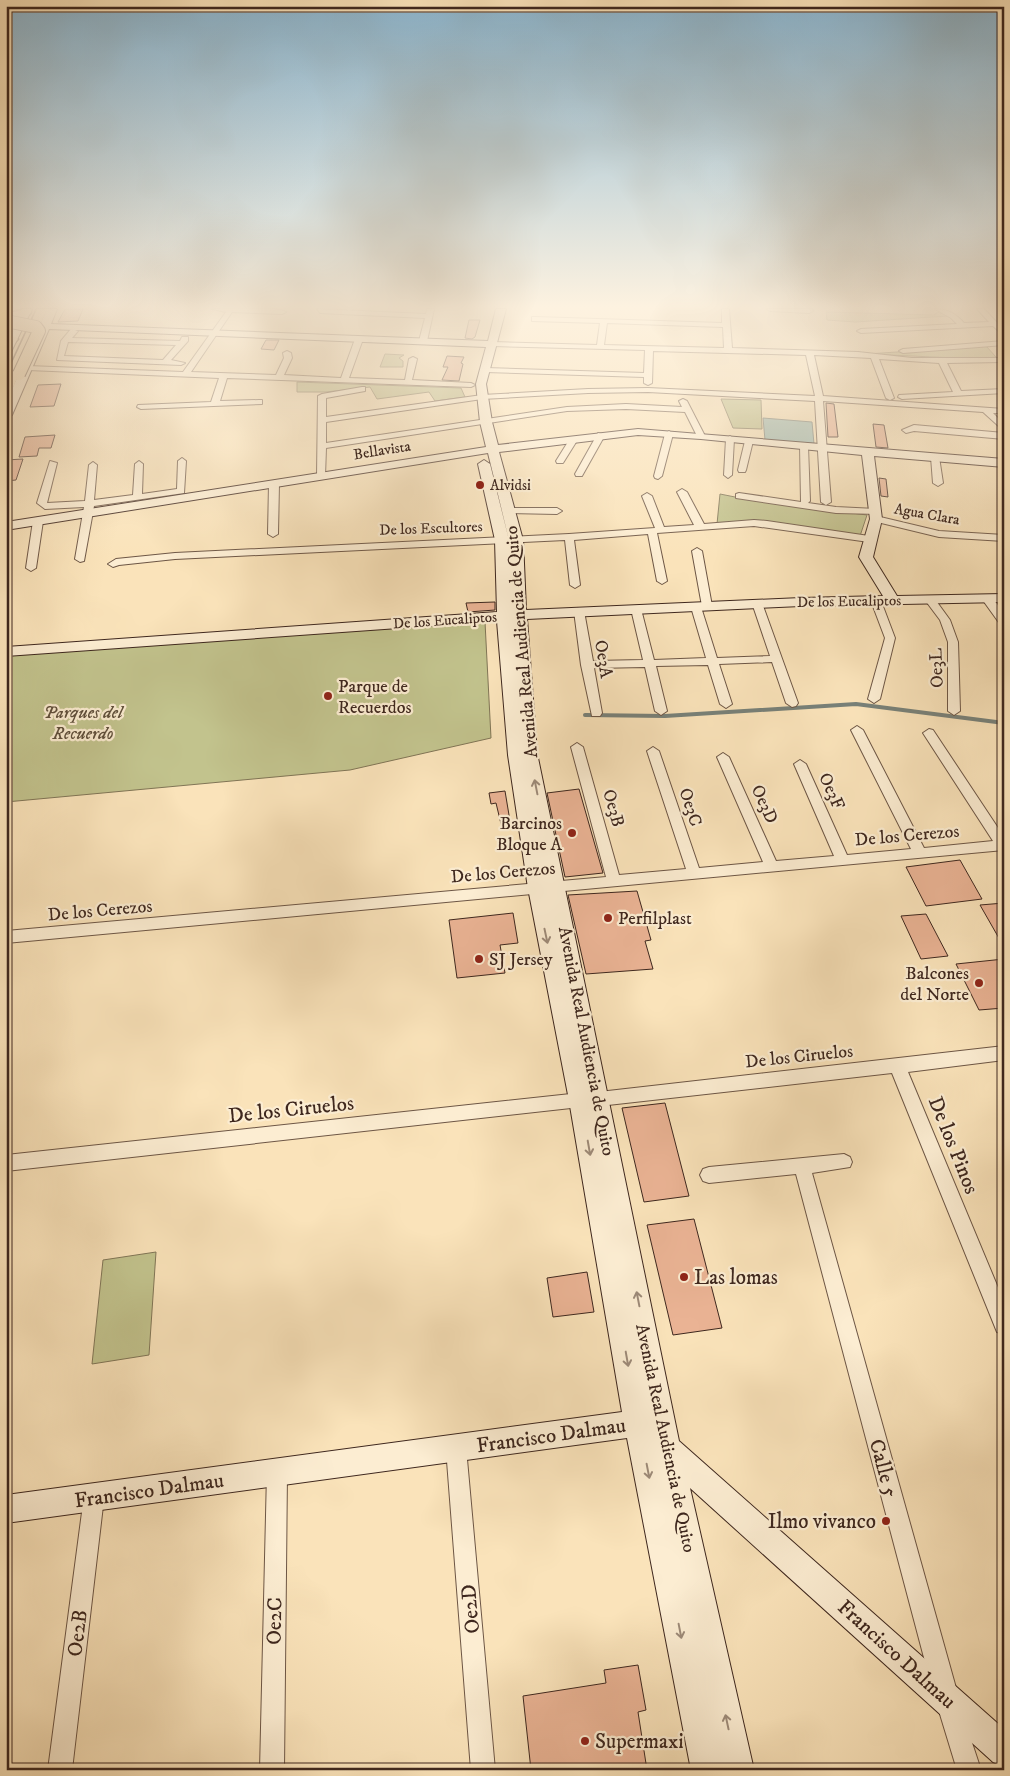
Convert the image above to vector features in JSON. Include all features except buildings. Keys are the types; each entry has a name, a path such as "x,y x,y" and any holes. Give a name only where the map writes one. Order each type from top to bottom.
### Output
{"main road":[{"path":"6,416 11,392"},
{"name":"Avenida Real Audiencia de Quito","path":"472,392 509,540"},
{"name":"Avenida Real Audiencia de Quito","path":"476,411 480,392"},
{"name":"Bellavista","path":"6,526 38,521 88,509 274,484 487,450 638,432 1004,462"},
{"name":"Avenida Real Audiencia de Quito","path":"487,450 509,511 516,755 738,1770"},
{"path":"868,452 876,516 866,557 893,601"},
{"name":"De los Eucaliptos","path":"6,652 579,611 757,603 1004,598"},
{"name":"Avenida Real Audiencia de Quito","path":"590,1099 638,1424 707,1770"},
{"name":"Francisco Dalmau","path":"6,1509 638,1424 1004,1751"}],"street":[{"path":"215,403 219,392"},
{"path":"321,476 322,396 346,392"},
{"path":"321,446 476,411 593,392"},
{"path":"679,392 686,410 702,436"},
{"path":"697,392 819,398 1004,412"},
{"path":"818,392 826,502"},
{"path":"888,392 890,398"},
{"path":"846,400 984,392"},
{"path":"141,407 259,402"},
{"path":"322,420 602,406 639,406 686,410"},
{"path":"986,410 1004,429"},
{"path":"906,430 914,428 1004,436"},
{"path":"658,476 669,434"},
{"path":"580,474 601,435"},
{"path":"560,461 574,439"},
{"path":"728,475 730,439"},
{"path":"742,470 749,441"},
{"path":"804,446 805,501"},
{"path":"935,457 938,483"},
{"path":"53,463 42,503 45,506 88,509 181,491 182,461"},
{"path":"137,498 139,464"},
{"path":"80,559 93,465"},
{"path":"273,534 274,484"},
{"path":"682,492 701,528"},
{"path":"647,496 656,532 662,581"},
{"name":"Agua Clara","path":"738,496 876,516 939,534 1004,538"},
{"path":"509,511 557,511"},
{"path":"31,568 38,521"},
{"name":"De los Escultores","path":"113,564 116,562 175,556 569,538 767,524 869,539"},
{"path":"569,538 575,585"},
{"path":"697,551 702,606 713,661 726,704"},
{"path":"987,599 1004,622"},
{"name":"Oe3L","path":"930,600 945,620 953,642 954,711"},
{"path":"874,698 890,638 884,617 876,601"},
{"path":"757,603 792,703"},
{"path":"636,609 661,711"},
{"name":"Oe3A","path":"579,611 596,713"},
{"path":"587,665 776,658"},
{"path":"857,730 920,853"},
{"path":"930,733 1003,845"},
{"name":"Oe3B","path":"577,746 614,881"},
{"name":"Oe3C","path":"653,751 694,874"},
{"name":"Oe3D","path":"723,757 771,866"},
{"name":"Oe3F","path":"800,764 843,860"},
{"name":"De los Cerezos","path":"6,937 1003,845"},
{"name":"De los Ciruelos","path":"6,1164 1004,1053"},
{"name":"De los Pinos","path":"897,1065 1004,1325"},
{"path":"709,1175 844,1162"},
{"name":"Calle 5","path":"802,1166 946,1698 969,1770"},
{"name":"Oe2D","path":"456,1448 483,1770"},
{"name":"Oe2C","path":"272,1770 276,1473"},
{"name":"Oe2B","path":"60,1770 94,1497"}],"green space":[{"path":"373,392 463,392 465,397 435,401 429,392 377,399"},
{"path":"721,399 761,400 762,429 733,428"},
{"path":"720,494 750,500 867,515 860,536 766,521 717,524"},
{"name":"Parques del Recuerdo","path":"485,622 491,738 350,770 6,802 6,655"},
{"path":"156,1252 149,1355 92,1364 103,1260"}],"water":[{"path":"763,418 812,422 814,444 765,440"}],"waterway":[{"path":"585,715 665,716 856,704 1004,723"}],"place":[{"name":"Alvidsi","path":"480,485"},
{"name":"Parque de Recuerdos","path":"328,696"},
{"name":"Barcinos Bloque A","path":"572,833"},
{"name":"Perfilplast","path":"608,918"},
{"name":"SJ Jersey","path":"479,959"},
{"name":"Balcones del Norte","path":"979,983"},
{"name":"Las lomas","path":"684,1277"},
{"name":"Ilmo vivanco","path":"886,1521"},
{"name":"Supermaxi","path":"585,1741"}]}
